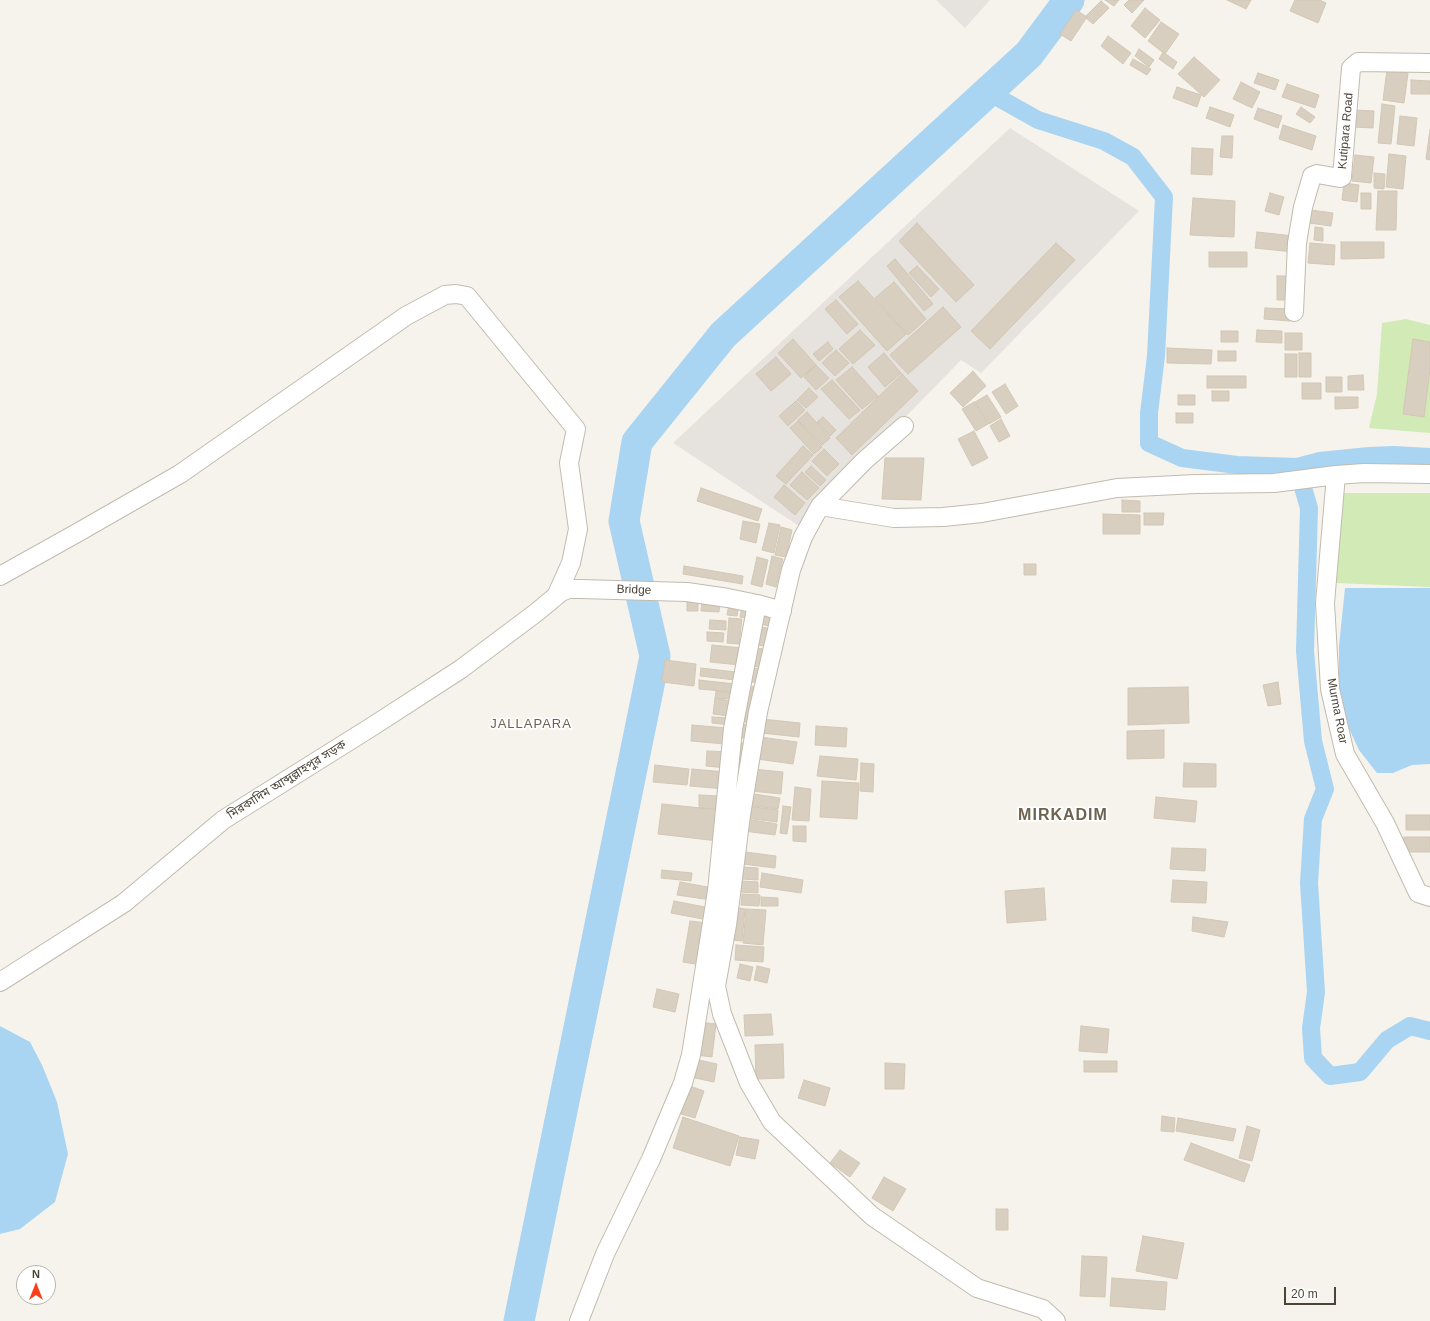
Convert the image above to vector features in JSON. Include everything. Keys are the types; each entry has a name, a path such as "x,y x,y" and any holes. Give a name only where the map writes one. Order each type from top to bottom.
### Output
{"street":[{"name":"Kutipara Road","path":"1294,312 1297,243 1303,207 1312,176 1316,174 1340,178 1342,177 1351,68 1358,62 1430,63"},
{"path":"0,576 180,474 406,316 445,295 456,294 467,296 576,429 569,463 578,529 571,563 557,594"},
{"path":"904,426 864,461 820,506 803,537 791,570 758,712 741,815 727,925 716,986 722,1014 749,1083 772,1122 872,1216 977,1288 1043,1309 1056,1321"},
{"path":"820,506 894,518 943,517 982,513 1117,488 1196,484 1274,483 1364,473 1430,474"},
{"name":"Murma Roar","path":"1336,475 1325,603 1330,688 1345,754 1385,823 1418,894 1430,897"},
{"name":"Bridge","path":"580,588 688,592 728,598 782,611"},
{"name":"মিরকাদিম আব্দুল্লাহপুর সড়ক","path":"0,982 124,903 223,820 461,669 537,612 557,594 569,589 580,588"},
{"path":"579,1321 605,1254 651,1159 683,1083 691,1055 717,891 733,729 757,604"}],"shaded area":[{"path":"936,0 990,0 965,28"},
{"path":"1010,128 1139,211 981,373 961,360 799,526 673,443"}],"green space":[{"path":"1406,319 1430,325 1430,433 1369,428 1377,394 1382,323"},
{"path":"1341,493 1430,493 1430,587 1336,583"}],"water":[{"path":"1345,588 1430,588 1430,764 1412,765 1393,773 1377,773 1359,750 1345,720 1339,687 1339,646"},
{"path":"0,1026 30,1042 42,1065 57,1102 68,1154 55,1202 20,1229 0,1234"}],"building":[{"path":"1105,0 1119,0 1114,6"},
{"path":"1129,0 1144,0 1132,13 1124,5"},
{"path":"1227,0 1251,0 1246,9"},
{"path":"1295,0 1320,0 1326,3 1318,23 1290,11"},
{"path":"1101,1 1109,8 1093,24 1085,17"},
{"path":"1145,8 1160,20 1145,38 1131,26"},
{"path":"1076,10 1087,17 1071,41 1060,34"},
{"path":"1161,22 1179,34 1165,54 1148,41"},
{"path":"1108,36 1131,53 1123,64 1101,46"},
{"path":"1139,49 1154,60 1149,67 1135,56"},
{"path":"1163,52 1177,62 1173,69 1159,59"},
{"path":"1194,57 1220,80 1204,97 1178,74"},
{"path":"1133,59 1151,69 1147,75 1130,65"},
{"path":"1387,70 1408,73 1404,103 1383,100"},
{"path":"1258,73 1279,80 1275,90 1254,83"},
{"path":"1411,80 1430,81 1430,94 1411,94"},
{"path":"1241,82 1260,92 1252,108 1233,99"},
{"path":"1287,84 1319,95 1315,108 1282,97"},
{"path":"1177,87 1201,95 1197,107 1173,98"},
{"path":"1382,104 1395,106 1391,144 1378,143"},
{"path":"1210,107 1234,115 1230,127 1206,118"},
{"path":"1301,107 1315,117 1310,123 1296,114"},
{"path":"1258,108 1282,116 1278,128 1254,119"},
{"path":"1355,110 1374,111 1373,128 1354,127"},
{"path":"1400,116 1417,118 1414,146 1397,144"},
{"path":"1283,125 1316,136 1312,150 1279,139"},
{"path":"1430,130 1430,160 1426,159"},
{"path":"1222,136 1233,136 1232,158 1220,157"},
{"path":"1192,148 1213,149 1212,175 1191,174"},
{"path":"1389,154 1406,156 1403,189 1386,187"},
{"path":"1355,155 1374,157 1371,183 1352,181"},
{"path":"1374,173 1385,174 1384,189 1374,188"},
{"path":"1344,183 1359,185 1357,202 1342,200"},
{"path":"1378,191 1397,191 1396,230 1376,230"},
{"path":"1270,193 1284,197 1279,215 1265,211"},
{"path":"1361,193 1371,193 1371,209 1361,209"},
{"path":"1193,198 1235,201 1234,237 1190,235"},
{"path":"1311,210 1333,213 1331,226 1309,223"},
{"path":"917,223 974,285 956,302 899,241"},
{"path":"1315,227 1323,228 1323,241 1314,240"},
{"path":"1257,232 1294,236 1293,252 1255,248"},
{"path":"1341,242 1384,242 1384,258 1341,259"},
{"path":"1056,243 1075,260 990,349 971,331"},
{"path":"1310,243 1335,245 1334,265 1308,263"},
{"path":"1209,252 1247,252 1247,267 1209,267"},
{"path":"895,259 933,304 924,311 887,266"},
{"path":"917,266 939,289 931,297 909,273"},
{"path":"1277,276 1291,276 1291,300 1277,300"},
{"path":"858,281 906,334 887,351 839,297"},
{"path":"894,282 926,319 908,335 875,298"},
{"path":"836,300 858,324 847,334 825,309"},
{"path":"943,307 961,327 908,374 890,355"},
{"path":"1265,308 1291,309 1290,321 1264,319"},
{"path":"860,330 875,345 853,364 839,349"},
{"path":"1257,330 1282,331 1282,343 1256,342"},
{"path":"1221,331 1238,331 1238,342 1221,342"},
{"path":"1285,333 1302,333 1302,350 1285,350"},
{"path":"793,339 816,365 801,378 778,353"},
{"path":"1413,339 1430,342 1430,369 1424,417 1403,414"},
{"path":"828,342 833,349 819,361 813,354"},
{"path":"1167,348 1212,350 1211,364 1167,363"},
{"path":"836,350 849,363 835,376 822,363"},
{"path":"1218,351 1236,351 1236,361 1218,361"},
{"path":"884,353 901,373 885,387 868,367"},
{"path":"1299,353 1311,353 1311,377 1299,377"},
{"path":"1285,354 1297,354 1297,377 1285,377"},
{"path":"776,357 791,374 771,391 756,374"},
{"path":"816,365 829,378 816,390 804,377"},
{"path":"852,367 878,396 862,409 836,380"},
{"path":"973,371 986,386 963,407 950,393"},
{"path":"902,374 918,391 852,455 836,438"},
{"path":"1363,375 1364,390 1348,390 1348,376"},
{"path":"1207,376 1246,376 1246,388 1207,388"},
{"path":"1326,377 1342,377 1342,392 1326,392"},
{"path":"832,380 860,410 849,419 821,389"},
{"path":"1302,383 1321,383 1321,399 1302,399"},
{"path":"1005,384 1018,406 1006,414 992,392"},
{"path":"809,388 818,397 806,408 797,400"},
{"path":"1212,391 1229,391 1229,401 1212,401"},
{"path":"987,395 1001,417 989,424 975,402"},
{"path":"1178,395 1195,395 1195,405 1178,405"},
{"path":"1335,397 1358,397 1358,408 1335,409"},
{"path":"796,401 805,410 788,426 779,416"},
{"path":"974,402 988,424 976,431 962,409"},
{"path":"807,412 830,438 822,445 798,420"},
{"path":"1176,413 1193,413 1193,423 1176,423"},
{"path":"823,417 836,430 830,436 817,422"},
{"path":"1001,419 1010,436 999,442 990,426"},
{"path":"798,421 822,447 814,454 790,428"},
{"path":"974,431 988,458 972,466 958,439"},
{"path":"803,446 813,455 786,484 776,476"},
{"path":"824,449 839,464 827,476 812,461"},
{"path":"885,458 924,458 921,500 882,499"},
{"path":"811,466 826,480 820,486 805,472"},
{"path":"802,472 819,488 807,500 790,485"},
{"path":"784,485 805,503 795,515 774,497"},
{"path":"701,488 762,509 758,521 697,501"},
{"path":"1122,500 1140,501 1140,512 1122,512"},
{"path":"1144,513 1164,513 1163,525 1144,525"},
{"path":"1103,514 1140,515 1140,534 1103,534"},
{"path":"743,521 760,524 756,543 740,539"},
{"path":"769,523 780,525 774,553 762,550"},
{"path":"781,527 792,530 786,557 775,555"},
{"path":"772,556 783,559 776,587 766,584"},
{"path":"757,557 768,560 762,587 751,584"},
{"path":"1024,564 1036,564 1036,575 1024,575"},
{"path":"684,566 743,576 742,584 683,574"},
{"path":"702,601 720,603 719,612 701,611"},
{"path":"687,602 698,602 698,611 687,611"},
{"path":"729,604 739,606 737,616 727,615"},
{"path":"742,606 751,608 750,619 740,617"},
{"path":"760,612 773,615 771,626 758,624"},
{"path":"729,618 742,619 739,644 727,643"},
{"path":"710,620 726,621 726,630 709,629"},
{"path":"756,626 772,629 769,647 752,644"},
{"path":"707,632 724,633 723,642 707,641"},
{"path":"712,645 742,648 740,665 710,662"},
{"path":"752,647 768,650 764,668 748,665"},
{"path":"665,660 696,664 694,686 662,682"},
{"path":"748,667 761,669 759,683 746,681"},
{"path":"701,668 736,672 735,680 700,676"},
{"path":"699,680 735,684 734,692 699,689"},
{"path":"1278,682 1281,704 1268,706 1263,685"},
{"path":"744,685 756,687 751,723 739,721"},
{"path":"1188,687 1189,723 1128,725 1128,688"},
{"path":"716,691 733,693 732,699 715,698"},
{"path":"715,698 731,701 729,716 713,714"},
{"path":"712,717 730,718 729,725 712,723"},
{"path":"762,719 800,723 799,737 761,733"},
{"path":"739,724 751,725 749,739 737,737"},
{"path":"692,725 727,728 725,744 691,741"},
{"path":"816,726 847,728 846,747 815,745"},
{"path":"1164,730 1164,758 1127,759 1127,731"},
{"path":"760,737 797,742 793,764 757,759"},
{"path":"737,743 747,743 742,786 732,785"},
{"path":"707,751 728,752 727,768 706,766"},
{"path":"820,756 858,759 856,780 817,776"},
{"path":"861,763 874,764 873,792 860,791"},
{"path":"1184,763 1216,764 1216,787 1183,787"},
{"path":"655,765 689,769 687,785 653,782"},
{"path":"692,769 726,772 725,789 690,786"},
{"path":"753,769 783,772 781,794 751,791"},
{"path":"822,781 859,783 857,819 820,817"},
{"path":"795,787 811,789 809,821 792,820"},
{"path":"748,793 780,798 778,809 747,805"},
{"path":"699,795 720,796 720,809 699,808"},
{"path":"1156,797 1197,801 1195,822 1154,818"},
{"path":"662,804 721,810 718,841 658,834"},
{"path":"747,806 778,810 777,822 746,818"},
{"path":"783,806 791,807 787,834 780,833"},
{"path":"1406,815 1430,815 1430,830 1406,830"},
{"path":"746,819 777,824 775,835 744,831"},
{"path":"793,826 806,826 806,842 793,841"},
{"path":"1404,837 1430,837 1430,852 1404,852"},
{"path":"1172,848 1206,849 1205,871 1170,869"},
{"path":"745,852 776,856 775,868 743,864"},
{"path":"743,867 758,868 758,880 742,879"},
{"path":"662,870 692,873 691,881 661,878"},
{"path":"762,873 803,880 801,893 760,887"},
{"path":"1173,880 1207,882 1206,903 1171,902"},
{"path":"741,881 758,882 758,893 740,892"},
{"path":"680,882 713,888 711,900 677,895"},
{"path":"1044,888 1046,920 1007,923 1005,891"},
{"path":"742,894 760,895 759,906 741,905"},
{"path":"761,897 778,898 778,906 761,906"},
{"path":"674,901 710,908 708,920 671,913"},
{"path":"735,907 745,909 742,941 731,940"},
{"path":"746,909 766,910 763,945 743,943"},
{"path":"1193,917 1228,922 1224,937 1192,931"},
{"path":"690,921 706,923 701,965 683,962"},
{"path":"736,945 764,947 763,962 735,960"},
{"path":"740,964 753,967 750,981 737,978"},
{"path":"757,966 770,969 767,983 754,980"},
{"path":"657,989 679,994 675,1012 653,1007"},
{"path":"771,1014 773,1035 745,1036 744,1015"},
{"path":"700,1022 716,1024 712,1057 696,1055"},
{"path":"1081,1026 1109,1029 1107,1053 1079,1051"},
{"path":"783,1044 784,1078 756,1079 755,1045"},
{"path":"699,1060 717,1064 714,1082 695,1078"},
{"path":"1084,1061 1117,1061 1117,1072 1084,1072"},
{"path":"885,1063 905,1064 904,1089 885,1089"},
{"path":"804,1080 830,1088 825,1106 798,1098"},
{"path":"687,1085 704,1091 695,1118 678,1113"},
{"path":"1162,1116 1175,1118 1174,1132 1161,1131"},
{"path":"683,1117 739,1136 730,1166 673,1148"},
{"path":"1178,1118 1236,1129 1233,1141 1176,1131"},
{"path":"1247,1126 1260,1130 1252,1161 1239,1158"},
{"path":"740,1137 759,1140 755,1159 736,1155"},
{"path":"1191,1143 1250,1165 1244,1182 1184,1160"},
{"path":"840,1150 860,1163 850,1177 830,1163"},
{"path":"884,1177 906,1189 893,1211 872,1198"},
{"path":"996,1209 1008,1209 1008,1230 996,1230"},
{"path":"1143,1236 1184,1243 1177,1279 1136,1271"},
{"path":"1082,1256 1107,1257 1105,1297 1080,1296"},
{"path":"1112,1278 1167,1282 1165,1310 1110,1306"}],"waterway":[{"path":"519,1321 655,656 624,521 637,442 723,335 1029,54 1069,0"},
{"path":"988,92 1038,120 1104,141 1133,157 1164,197 1156,356 1149,413 1149,443 1182,458 1237,465 1297,467 1309,508 1305,651 1313,741 1325,789 1313,819 1309,883 1316,992 1311,1028 1313,1058 1330,1076 1360,1072 1387,1040 1410,1026 1430,1031"},
{"path":"1297,467 1320,461 1369,456 1394,455 1430,457"}],"district":[{"name":"JALLAPARA","path":"531,724"},
{"name":"MIRKADIM","path":"1063,816"}]}
